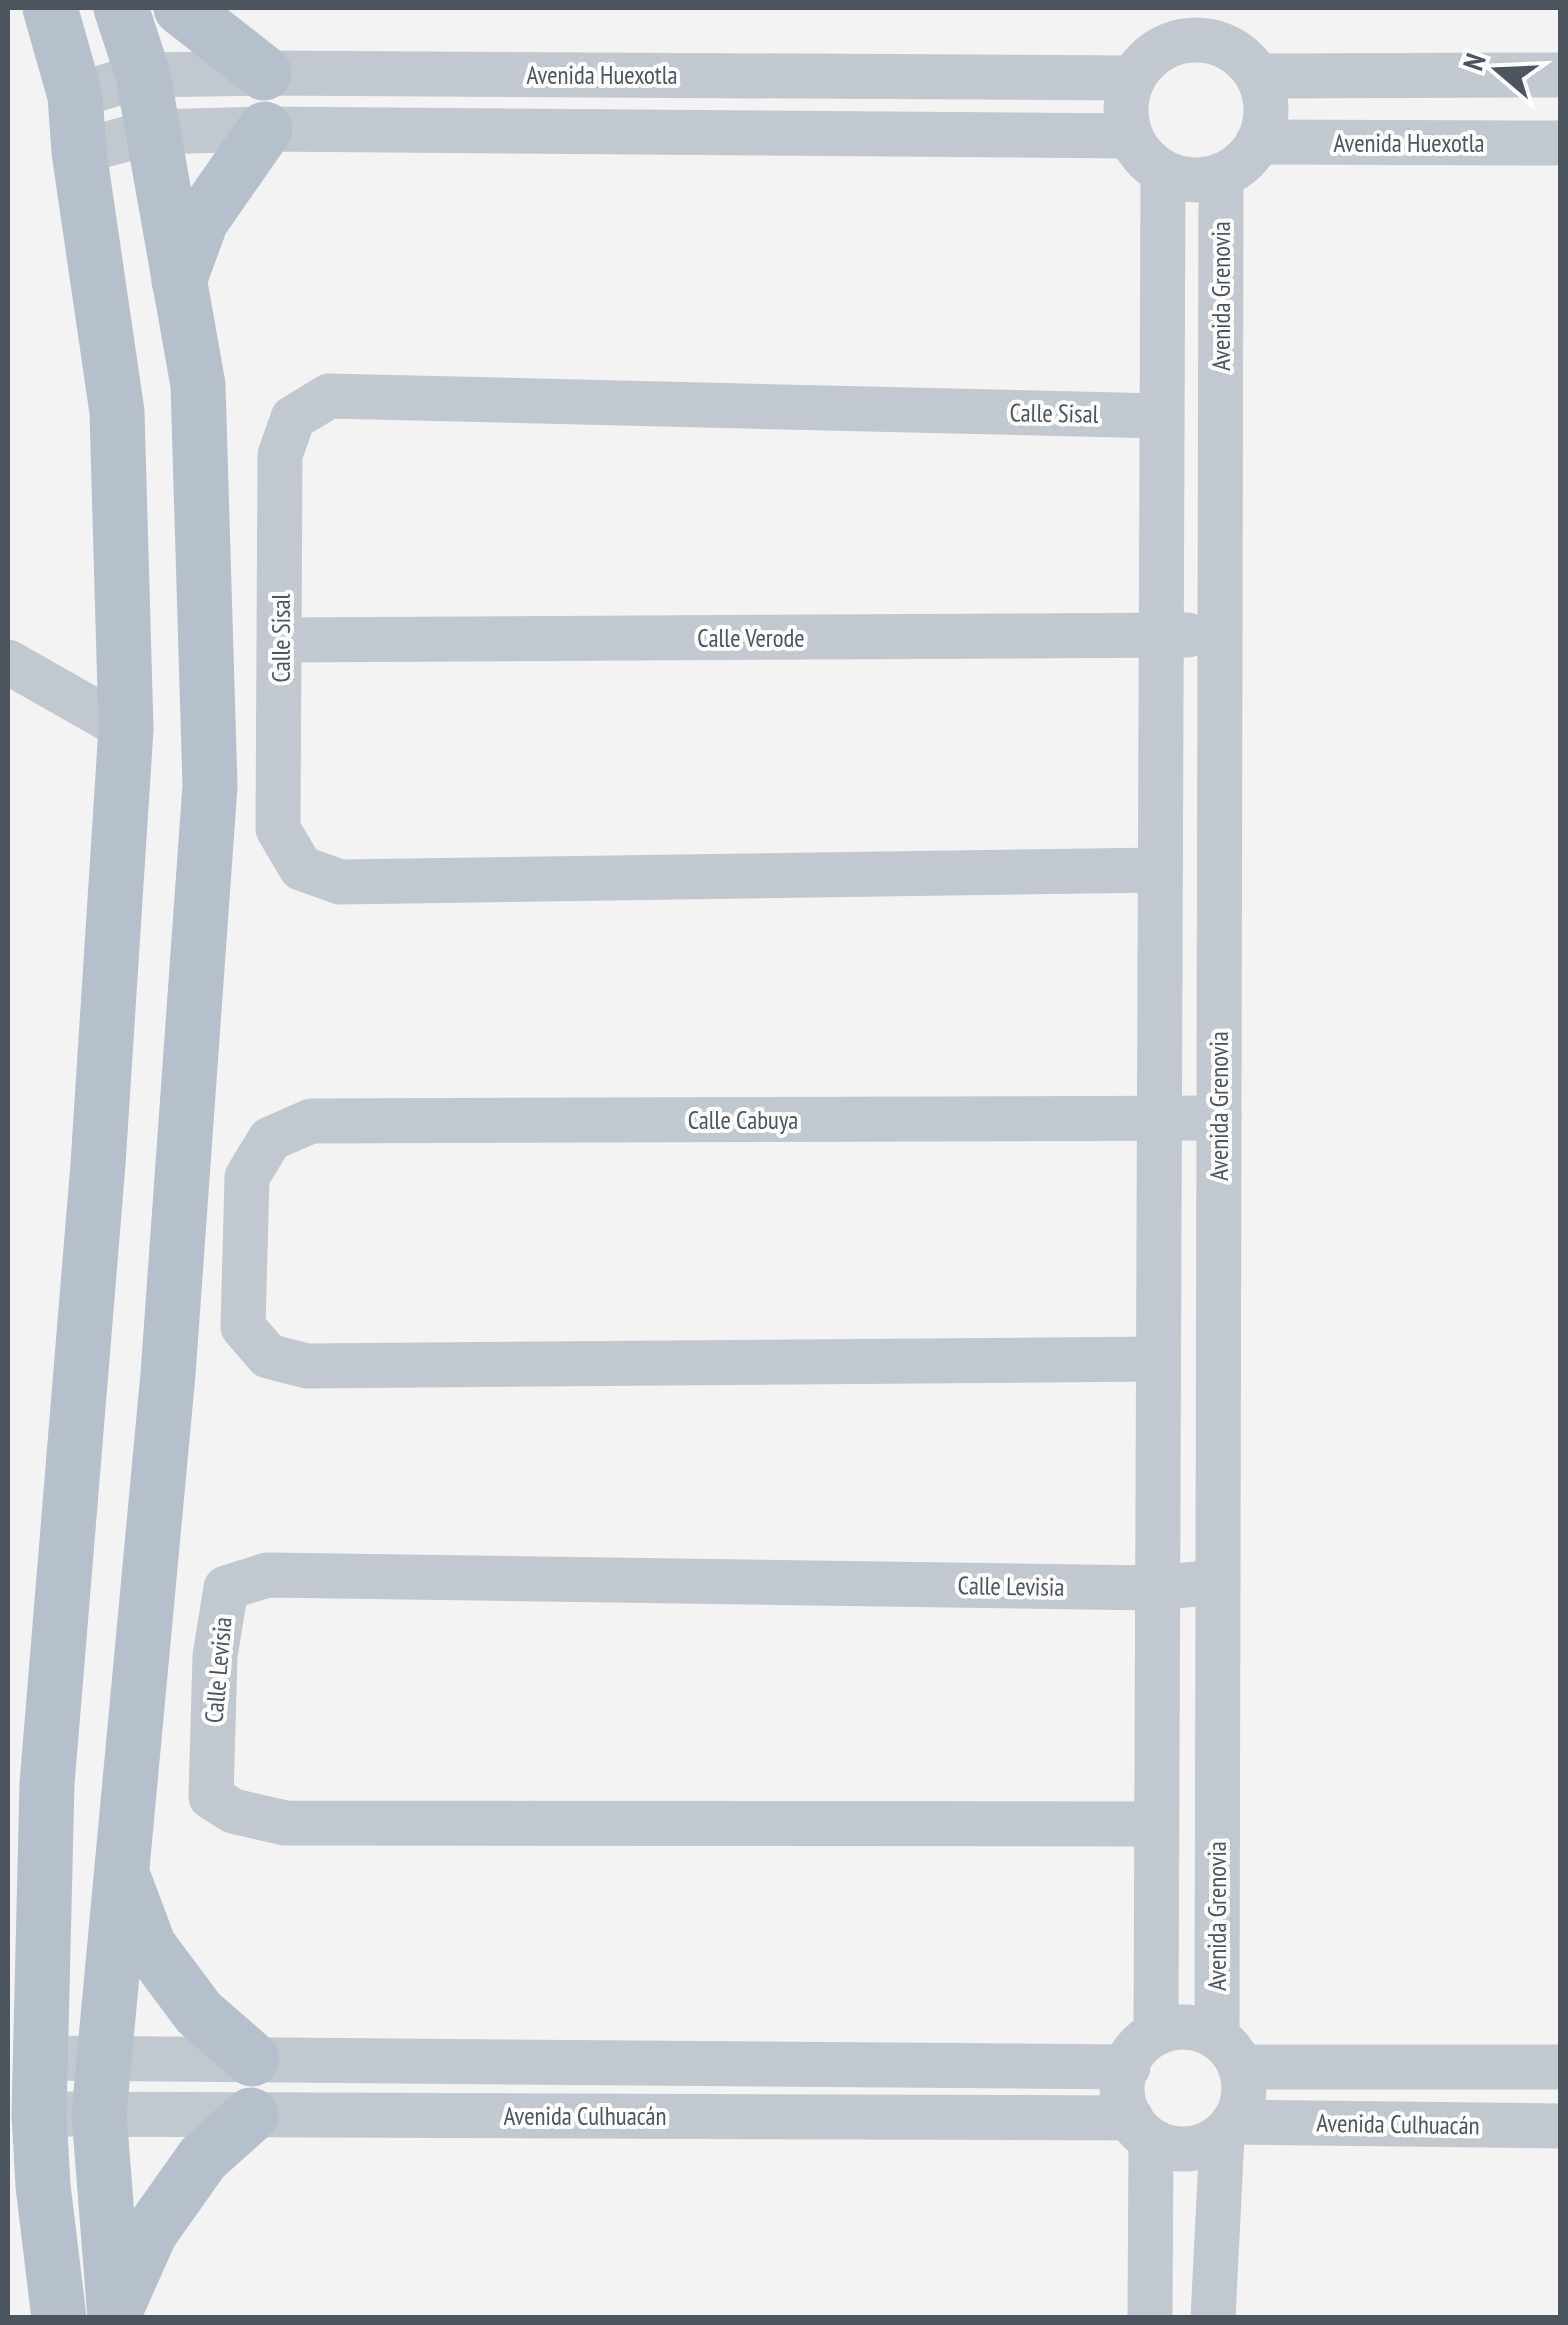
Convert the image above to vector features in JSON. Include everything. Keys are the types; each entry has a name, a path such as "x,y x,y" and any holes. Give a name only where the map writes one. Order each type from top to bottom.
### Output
{"main road":[{"path":"50,8 74,96 78,152 117,412 126,729 100,1146 47,1784 38,2114 59,2318"},
{"path":"114,2316 100,2114 168,1374 210,786 198,385 142,76 121,8"},
{"path":"180,8 264,73"},
{"path":"179,281 202,222 265,130"},
{"path":"121,1869 149,1946 198,2013 252,2059"},
{"path":"114,2316 150,2233 203,2158 251,2115"}],"street":[{"path":"1220,25 1234,50 1258,76 1266,109 1258,142 1248,156 1222,175 1192,180 1163,172 1138,151 1130,136 1126,97 1152,45 1199,39 1220,25"},
{"name":"Avenida Huexotla","path":"74,96 142,76 1152,45"},
{"path":"264,73 265,130"},
{"path":"1258,76 1560,74"},
{"path":"78,152 150,132 265,130 1130,136"},
{"name":"Avenida Huexotla","path":"1258,142 1560,144"},
{"path":"1150,2318 1141,2129 1122,2092 1142,2049 1156,1824 1163,172"},
{"name":"Avenida Grenovia","path":"1222,175 1218,1582 1229,2052"},
{"name":"Calle Sisal","path":"1160,870 340,882 301,868 278,829 280,455 293,418 329,396 1162,416"},
{"name":"Calle Verode","path":"281,640 1220,634"},
{"path":"8,662 126,729"},
{"name":"Calle Cabuya","path":"1158,1359 307,1366 268,1356 243,1327 247,1177 270,1138 312,1121 1219,1118"},
{"name":"Calle Levisia","path":"1156,1824 285,1822 233,1811 211,1797 215,1656 226,1588 267,1575 1158,1587 1218,1582"},
{"path":"38,2058 1142,2049 1181,2027 1200,2029 1229,2052 1244,2085 1242,2104 1228,2129 1212,2318"},
{"path":"1229,2052 1560,2067"},
{"path":"251,2115 252,2059"},
{"name":"Avenida Culhuacán","path":"38,2114 1141,2129"},
{"name":"Avenida Culhuacán","path":"1228,2129 1560,2126"},
{"path":"1141,2129 1168,2148 1187,2150 1206,2145 1228,2129"}]}
